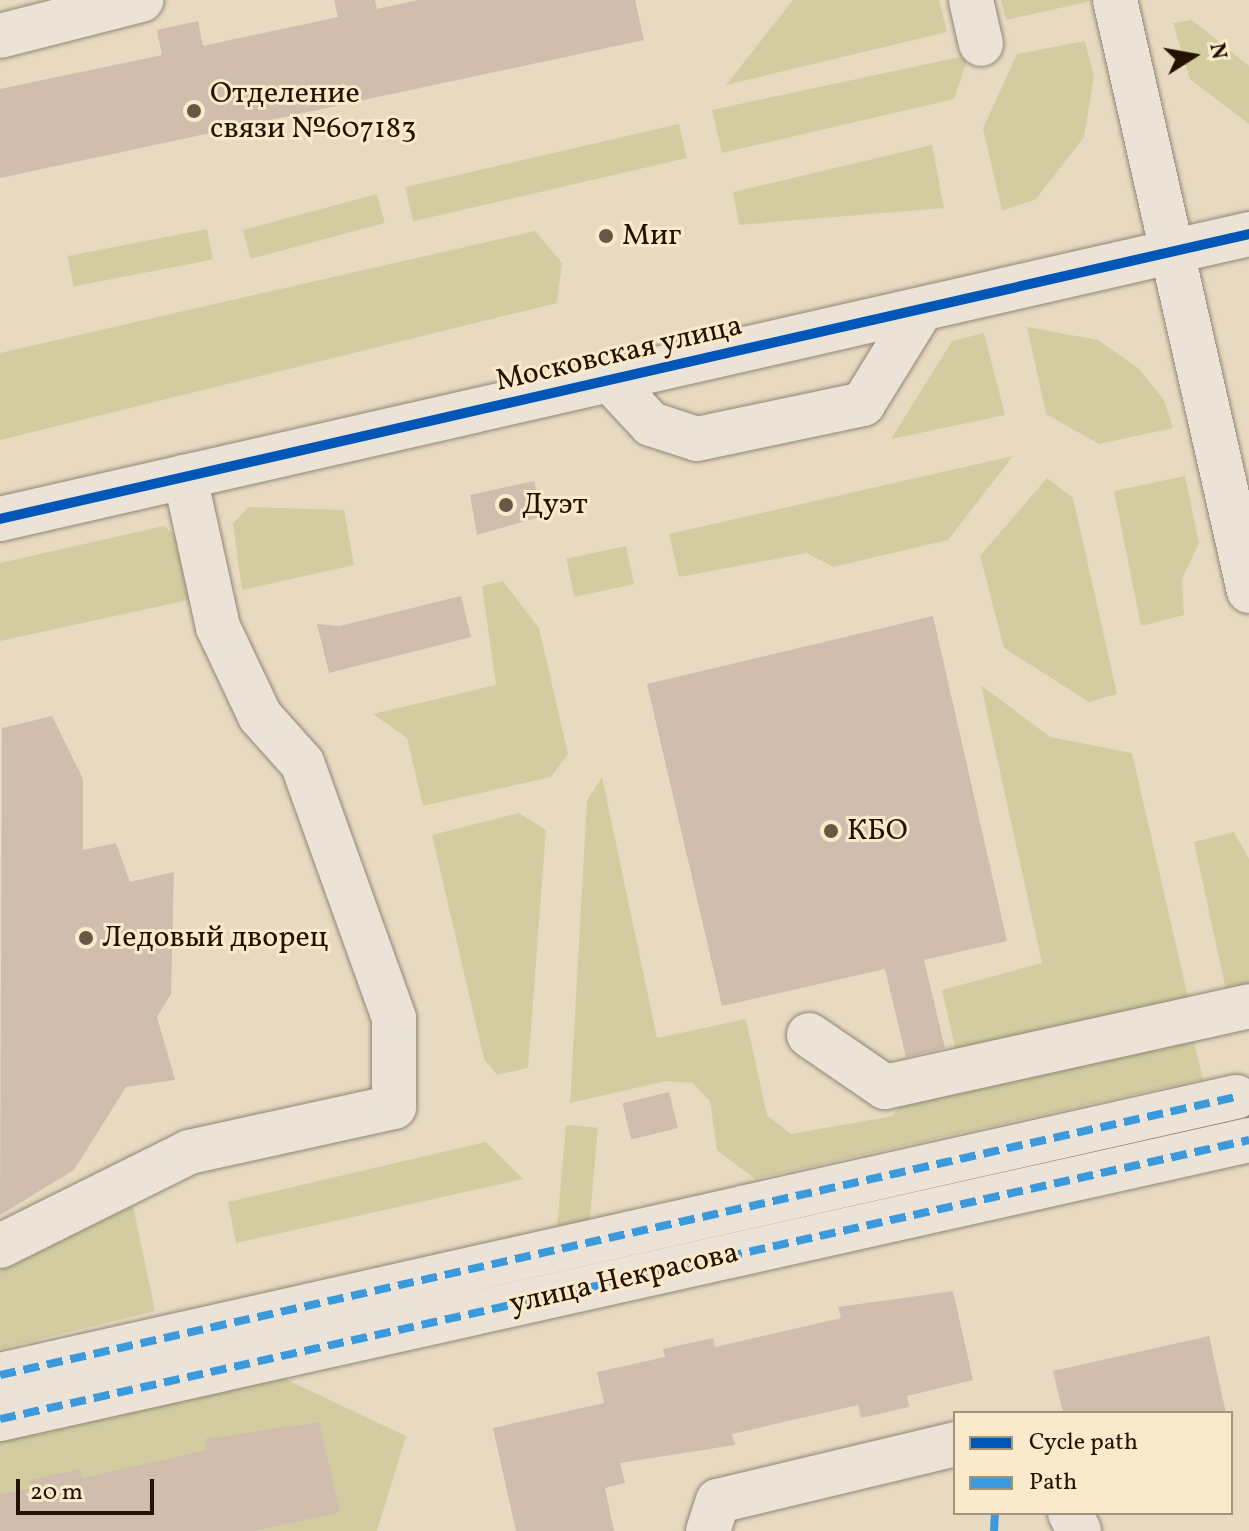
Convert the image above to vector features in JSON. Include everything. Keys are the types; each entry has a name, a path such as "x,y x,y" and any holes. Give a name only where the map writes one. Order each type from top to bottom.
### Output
{"street":[{"path":"0,36 141,0"},
{"path":"971,0 981,44"},
{"path":"1115,0 1249,591"},
{"name":"Московская улица","path":"0,519 1249,234"},
{"path":"610,380 651,424 697,439 863,404 921,310"},
{"path":"0,1246 189,1152 394,1107 394,1018 302,763 260,716 218,627 185,477"},
{"path":"809,1035 885,1087 1249,1006"},
{"name":"улица Некрасова","path":"0,1375 1236,1097"},
{"name":"улица Некрасова","path":"0,1419 1249,1140"},
{"path":"708,1531 718,1501 953,1444"}],"shaded area":[{"path":"793,0 939,0 947,32 726,85"},
{"path":"1001,0 1091,0 1091,1 1006,20"},
{"path":"1192,20 1249,66 1249,124 1190,79 1173,23"},
{"path":"1085,41 1094,76 1084,137 1036,199 1002,211 983,128 1017,54"},
{"path":"969,55 954,99 722,153 712,110"},
{"path":"679,124 687,158 413,221 405,187"},
{"path":"932,145 944,208 739,225 733,192"},
{"path":"377,194 385,223 251,259 243,230"},
{"path":"207,229 213,259 74,287 68,256"},
{"path":"535,231 562,263 557,303 0,440 0,353"},
{"path":"1027,327 1098,340 1138,368 1164,400 1173,428 1099,444 1046,414"},
{"path":"984,333 1005,415 891,439 952,341"},
{"path":"1013,456 948,540 833,567 807,553 679,577 669,534"},
{"path":"1185,476 1199,543 1182,579 1184,615 1141,626 1114,491"},
{"path":"1047,478 1073,498 1117,694 1089,702 1004,648 980,556"},
{"path":"248,507 344,510 354,565 242,590 233,524"},
{"path":"164,526 186,544 193,599 0,641 0,563"},
{"path":"626,546 634,584 574,597 566,559"},
{"path":"503,581 539,628 568,754 551,777 423,806 407,738 373,714 496,685 482,586"},
{"path":"981,685 1050,737 1132,753 1189,1002 957,1056 942,990 1042,963"},
{"path":"602,777 657,1038 746,1019 767,1115 791,1134 893,1116 905,1096 1192,1034 1203,1079 755,1179 717,1150 710,1101 693,1083 666,1081 570,1103 587,801"},
{"path":"519,813 546,830 528,1068 497,1075 484,1059 432,835"},
{"path":"1234,832 1249,859 1249,990 1227,995 1194,842"},
{"path":"566,1125 598,1128 589,1227 557,1225"},
{"path":"486,1142 523,1179 236,1243 228,1202"},
{"path":"132,1201 155,1311 0,1349 0,1267"},
{"path":"268,1371 406,1436 377,1531 0,1531 0,1429"}],"building":[{"path":"334,0 375,0 377,9 418,0 635,0 644,40 0,178 0,89 162,55 157,30 198,21 203,46 338,17"},
{"name":"Дуэт","path":"534,481 543,516 477,535 470,495"},
{"path":"461,596 471,637 329,673 317,624 340,626"},
{"name":"КБО","path":"933,616 1007,941 924,960 945,1048 906,1057 885,969 722,1006 647,684"},
{"name":"Ледовый дворец","path":"52,716 83,779 83,850 116,843 130,882 174,872 171,994 157,1017 175,1080 126,1087 74,1170 0,1215 2,728"},
{"path":"669,1092 678,1128 631,1140 622,1104"},
{"path":"953,1291 973,1380 907,1396 909,1407 861,1418 858,1405 732,1434 735,1445 620,1463 625,1483 605,1488 614,1531 516,1531 493,1428 604,1403 597,1372 665,1357 663,1349 713,1338 715,1347 841,1318 838,1307"},
{"path":"1209,1336 1226,1411 1063,1411 1053,1371"},
{"path":"319,1422 340,1512 255,1531 0,1531 0,1495 32,1488 30,1480 80,1469 82,1478 207,1450 205,1439"}],"marked path":[{"path":"0,1375 1236,1097"},
{"path":"0,1419 1249,1140"},
{"path":"994,1531 995,1515"}],"cycle path":[{"path":"0,519 1249,234"}],"place":[{"name":"Отделение связи №607183","path":"194,111"},
{"name":"Миг","path":"606,236"},
{"name":"Дуэт","path":"506,505"},
{"name":"КБО","path":"831,831"},
{"name":"Ледовый дворец","path":"86,938"}]}
